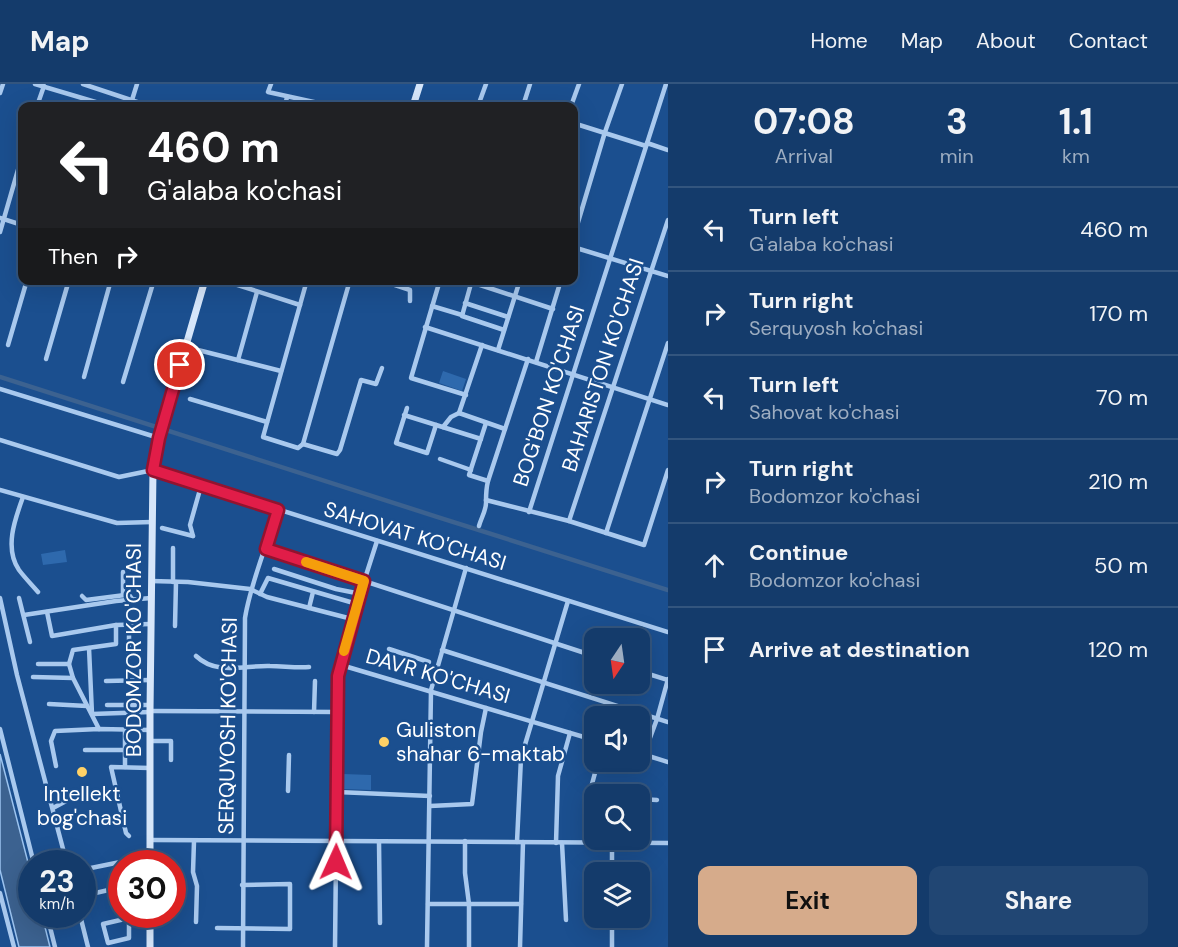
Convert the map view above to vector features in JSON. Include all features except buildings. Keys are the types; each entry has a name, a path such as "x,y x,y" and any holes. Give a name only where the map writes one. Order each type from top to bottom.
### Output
{"street":[{"path":"0,93 3,84"},
{"path":"35,84 96,102"},
{"path":"83,84 138,102"},
{"path":"132,100 136,84"},
{"path":"271,84 268,92 312,102"},
{"path":"414,102 420,84"},
{"path":"479,102 486,84"},
{"path":"524,102 530,84"},
{"path":"573,102 579,84"},
{"path":"578,222 622,84"},
{"name":"BOG'BON KO'CHASI","path":"529,512 666,84"},
{"path":"39,102 44,86"},
{"path":"286,102 287,97"},
{"path":"81,102 82,98"},
{"path":"578,124 668,150"},
{"path":"0,232 18,169"},
{"path":"2,219 18,224"},
{"name":"BAHARISTON KO'CHASI","path":"569,521 668,220"},
{"path":"578,249 668,276"},
{"path":"8,345 26,285"},
{"path":"46,359 68,285"},
{"path":"84,377 110,285"},
{"path":"123,382 152,285"},
{"path":"204,285 186,347 281,371"},
{"path":"238,285 300,305"},
{"path":"306,285 262,437 298,448 303,444 349,285"},
{"path":"395,285 410,290 410,302"},
{"path":"438,285 411,378 466,395"},
{"path":"462,316 471,285"},
{"path":"483,285 553,309"},
{"path":"498,350 518,285"},
{"path":"536,362 560,285"},
{"path":"238,360 257,291"},
{"path":"465,303 508,317"},
{"path":"432,306 504,330"},
{"path":"425,327 668,405"},
{"path":"606,533 668,343"},
{"path":"443,427 451,417 459,413 482,345"},
{"name":"BODOMZOR KO'CHASI","path":"150,850 153,470 160,435 186,347"},
{"path":"479,526 488,481 528,359"},
{"path":"303,444 337,454 361,380 376,384 382,368"},
{"path":"0,388 160,435"},
{"path":"190,399 267,422"},
{"path":"407,408 396,443 427,453 435,424"},
{"path":"459,413 505,429"},
{"path":"404,415 481,439"},
{"path":"470,472 486,423"},
{"path":"0,440 118,477 153,470"},
{"path":"440,459 488,481"},
{"name":"SAHOVAT KO'CHASI","path":"153,470 668,632"},
{"path":"486,500 569,521 644,545 668,470"},
{"path":"162,528 193,536 190,525 201,486"},
{"path":"0,490 117,523 152,522"},
{"path":"23,496 12,528 13,555 18,568 38,592"},
{"name":"SERQUYOSH KO'CHASI","path":"243,947 245,618 250,589 278,510"},
{"path":"335,947 338,676 352,619 377,541"},
{"path":"173,548 175,626"},
{"path":"266,549 584,653"},
{"path":"274,568 336,589 361,594"},
{"path":"427,947 431,690 466,568"},
{"path":"123,572 123,595"},
{"path":"260,594 268,578 357,604"},
{"path":"151,581 250,589 260,594 352,619"},
{"path":"309,608 313,592"},
{"path":"82,596 86,600 123,595 130,596 133,600"},
{"path":"0,598 17,675 64,850"},
{"path":"19,598 30,642"},
{"path":"24,615 151,598"},
{"path":"519,947 521,758 568,601"},
{"path":"47,612 52,636 116,626 151,624"},
{"path":"129,625 129,657"},
{"path":"99,729 73,678 69,664 73,650 116,644 116,626"},
{"path":"89,648 92,716"},
{"path":"389,649 429,662"},
{"path":"442,650 668,722"},
{"path":"196,656 206,663 225,669 270,666 309,668"},
{"path":"38,664 69,664"},
{"name":"DAVR KO'CHASI","path":"341,665 584,737"},
{"path":"650,673 668,679 650,735"},
{"path":"33,677 73,678"},
{"path":"106,681 150,680"},
{"path":"314,712 315,681"},
{"path":"50,704 87,706"},
{"path":"107,705 243,712 337,712"},
{"path":"430,806 472,804 486,708"},
{"path":"92,716 150,709"},
{"path":"0,729 30,850"},
{"path":"125,730 125,767"},
{"path":"56,766 51,741 55,731 150,730"},
{"path":"566,921 559,843 558,776 570,733"},
{"path":"150,741 171,741 171,760"},
{"path":"85,750 124,750"},
{"path":"288,791 289,754"},
{"path":"650,756 668,762"},
{"path":"129,836 126,833 111,767 150,768"},
{"path":"53,808 68,800 115,790"},
{"path":"337,792 430,796"},
{"path":"650,800 657,800"},
{"path":"151,840 584,842"},
{"path":"194,841 193,872 197,886 196,922"},
{"path":"465,841 465,873 469,904 468,947"},
{"path":"379,842 380,923"},
{"path":"650,843 668,843"},
{"path":"217,928 290,929 290,884 242,885"},
{"path":"0,893 14,947"},
{"path":"428,904 521,904"},
{"path":"129,917 129,938 108,943 103,924 129,917"},
{"path":"50,928 55,947"},
{"path":"83,928 88,947"},
{"path":"150,928 150,947"},
{"path":"612,928 612,947"}],"shaded area":[{"path":"443,371 466,379 462,391 439,383"},
{"path":"65,550 67,562 43,565 41,554"},
{"path":"0,754 25,850 18,850 18,928 45,928 50,947 19,947 0,870"},
{"path":"343,774 371,775 371,790 343,789"}],"waterway":[{"path":"0,377 668,590"}],"slow traffic":[{"path":"306,562 364,581 344,651"}],"place":[{"name":"Guliston shahar 6-maktab","path":"384,742"},
{"name":"Intellekt bog'chasi","path":"82,772"}],"route":[{"path":"180,365 155,452 153,470 278,510 266,549 364,581 338,676 336,862"}]}
